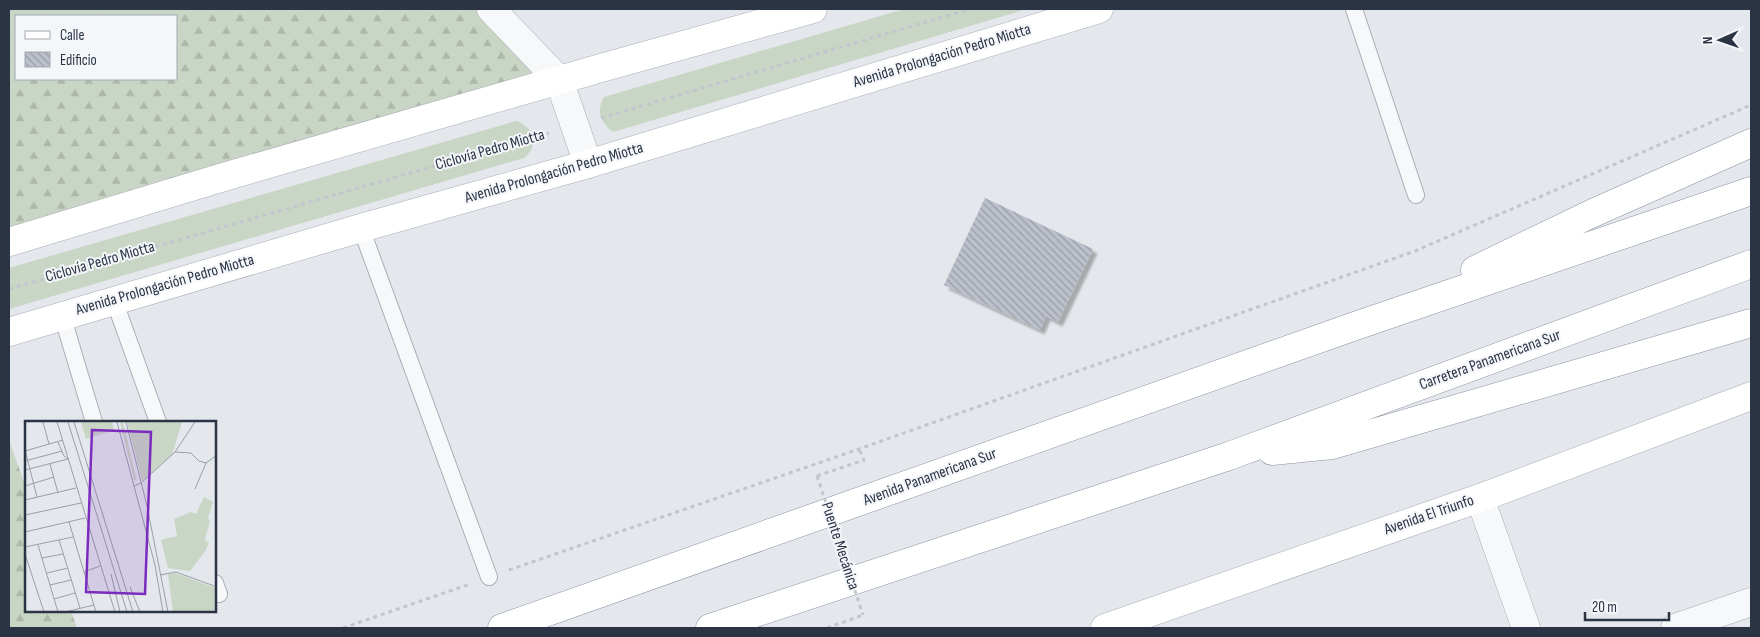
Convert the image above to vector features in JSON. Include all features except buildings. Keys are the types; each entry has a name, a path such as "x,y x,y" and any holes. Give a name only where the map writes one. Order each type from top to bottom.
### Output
{"main road":[{"path":"9,242 226,176 813,9"},
{"name":"Avenida Prolongación Pedro Miotta","path":"9,332 62,315 588,164 1098,9"},
{"path":"1358,325 1751,142"},
{"path":"1358,325 1751,191"},
{"name":"Carretera Panamericana Sur","path":"1228,456 1751,264"},
{"path":"710,628 1228,456 1332,445 1751,324"},
{"name":"Avenida Panamericana Sur","path":"502,628 1358,325"},
{"name":"Avenida El Triunfo","path":"1105,628 1480,498 1751,396"}],"street":[{"path":"491,9 559,80 588,164"},
{"path":"1480,498 1526,628"},
{"path":"1675,628 1751,602"}],"lane":[{"path":"1354,9 1416,195"},
{"path":"362,228 489,577"},
{"path":"114,300 158,421"},
{"path":"62,315 94,421"}],"path":[{"name":"Ciclovía Pedro Miotta","path":"9,288 970,9"},
{"path":"343,628 859,449 1415,251 1751,105"},
{"name":"Puente Mecánica","path":"827,628 863,615 817,476 864,460 859,449"}],"green space":[{"path":"9,9 486,9 533,71 531,78 517,89 9,227"},
{"path":"904,9 1027,9 613,132 602,120 600,107 604,97"},
{"path":"516,121 527,128 533,137 532,148 524,158 9,309 9,268"},
{"path":"9,440 25,485 25,612 71,612 77,628 9,628"}]}
